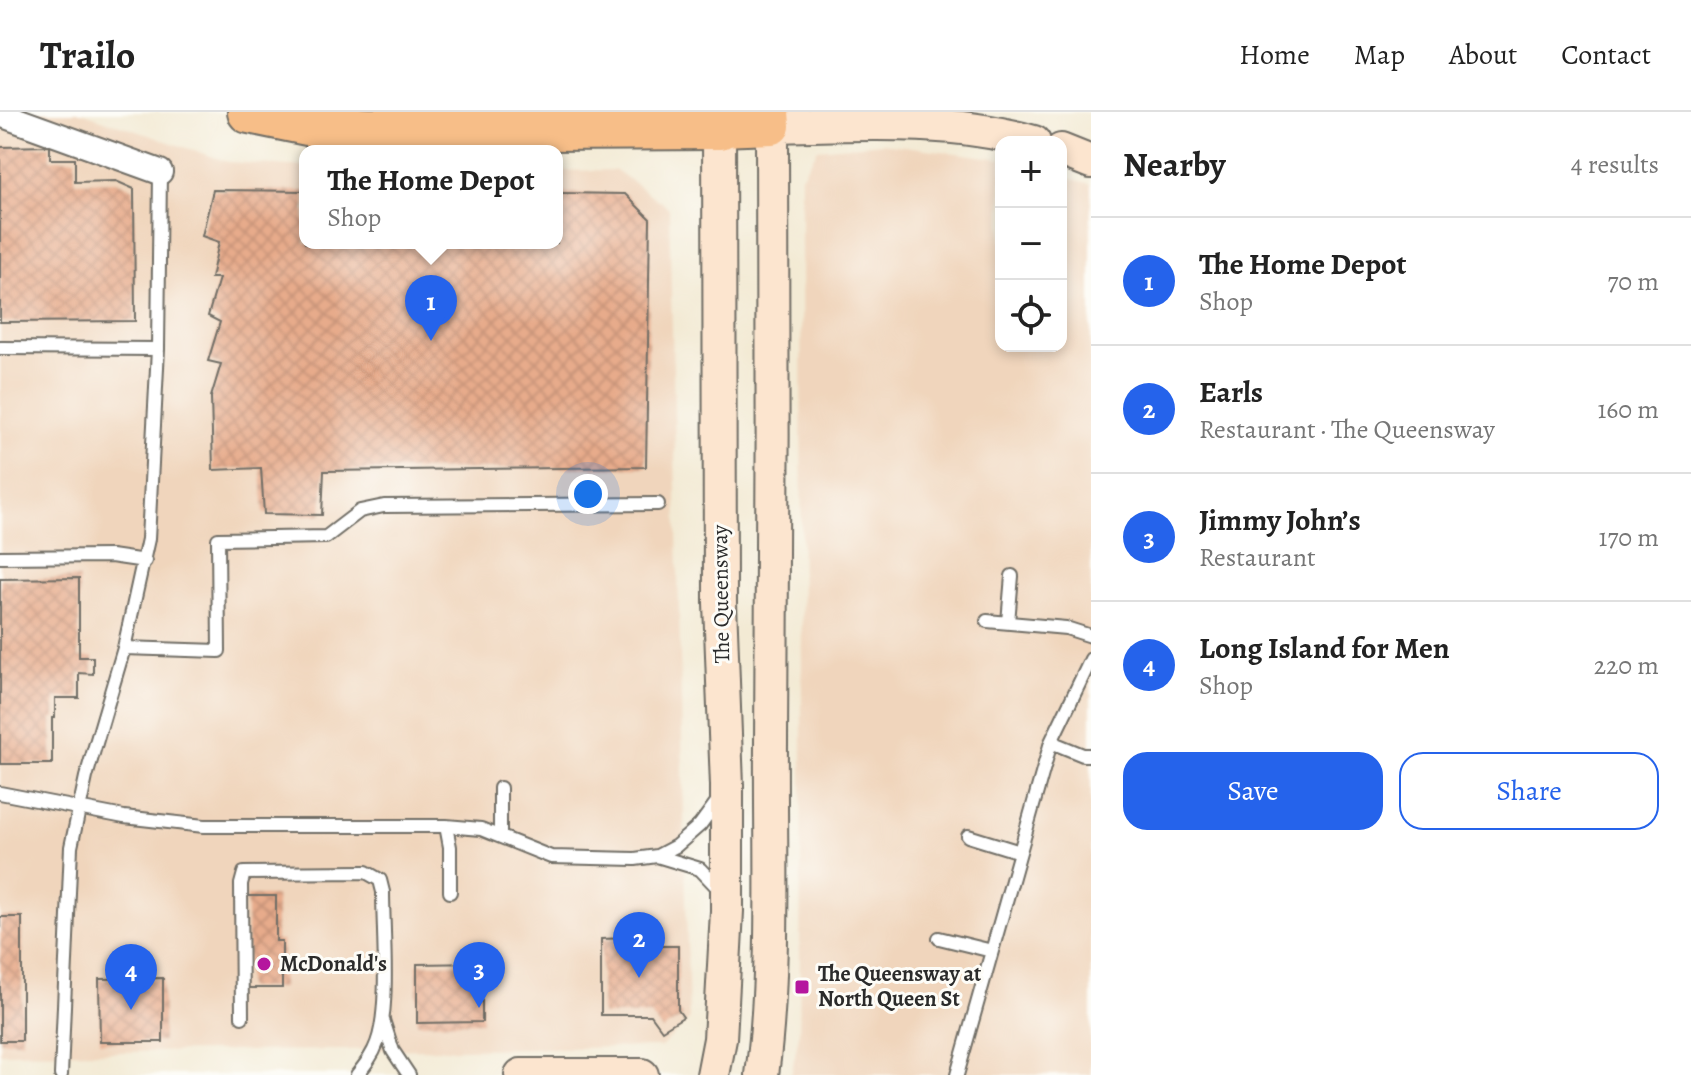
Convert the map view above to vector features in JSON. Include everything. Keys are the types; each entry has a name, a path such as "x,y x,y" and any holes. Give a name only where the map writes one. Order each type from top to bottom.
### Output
{"highway":[{"path":"249,112 312,125 368,130 720,120"}],"main road":[{"path":"720,120 772,119 946,127 1013,136"},
{"path":"762,1075 766,1045 769,917 772,119"},
{"name":"The Queensway","path":"713,1075 720,1039 727,911 727,786 720,603 720,120"},
{"path":"1067,152 1091,162"},
{"path":"521,1075 642,1075"}],"street":[{"path":"0,114 160,172"}],"lane":[{"path":"61,1075 71,847 145,561 151,507 158,349 160,172"},
{"path":"0,348 158,349"},
{"path":"124,648 219,651 218,539 326,537 360,511 384,506 658,504"},
{"path":"0,557 111,556 145,561"},
{"path":"1008,622 1012,576"},
{"path":"987,621 1066,628 1091,636"},
{"path":"957,1075 1051,742 1091,659"},
{"path":"1051,742 1083,755 1091,755"},
{"path":"0,793 124,817 231,827 446,826 481,829 530,850 561,858 617,860 657,856 676,846 700,825 727,786"},
{"path":"500,788 500,835"},
{"path":"446,826 450,847 450,892"},
{"path":"968,836 1020,852"},
{"path":"657,856 700,869 721,892 727,911"},
{"path":"242,1017 241,884 244,873 366,872 380,880 383,892 383,1019 378,1043 357,1075"},
{"path":"939,938 992,951"},
{"path":"383,1019 393,1051 409,1075"}],"shaded area":[{"path":"0,112 81,112 228,162 299,167 299,249 563,249 563,171 616,170 669,208 689,1020 661,1047 0,1053"},
{"path":"882,143 995,158 995,352 1067,352 1067,178 1091,184 1091,1075 791,1075 799,1035 802,786 801,176 818,149"}],"building":[{"path":"50,146 50,159 75,159 75,182 116,181 134,189 135,321 0,322 0,147"},
{"path":"213,190 299,191 299,249 563,249 563,193 625,194 650,219 646,467 324,471 322,515 264,514 261,468 213,470 211,397 221,364 208,361 220,322 208,316 219,278 211,278 219,242 202,236"},
{"path":"79,578 79,657 93,657 93,674 79,673 79,698 55,698 52,764 0,764 0,579"},
{"name":"McDonald's","path":"247,896 276,896 276,941 282,941 282,988 247,988"},
{"path":"0,917 22,917 22,1041 0,1041"},
{"path":"656,937 655,946 678,946 678,1010 683,1017 662,1030 651,1015 601,1015 601,939"},
{"path":"482,963 482,1022 417,1023 417,964"},
{"path":"163,978 163,1042 100,1042 99,979"}],"place":[{"name":"The Home Depot","path":"431,341"},
{"name":"McDonald's","path":"264,964"},
{"name":"Earls","path":"639,978"},
{"name":"The Queensway at North Queen St","path":"802,987"},
{"name":"Jimmy John’s","path":"479,1008"},
{"name":"Long Island for Men","path":"131,1010"}]}
